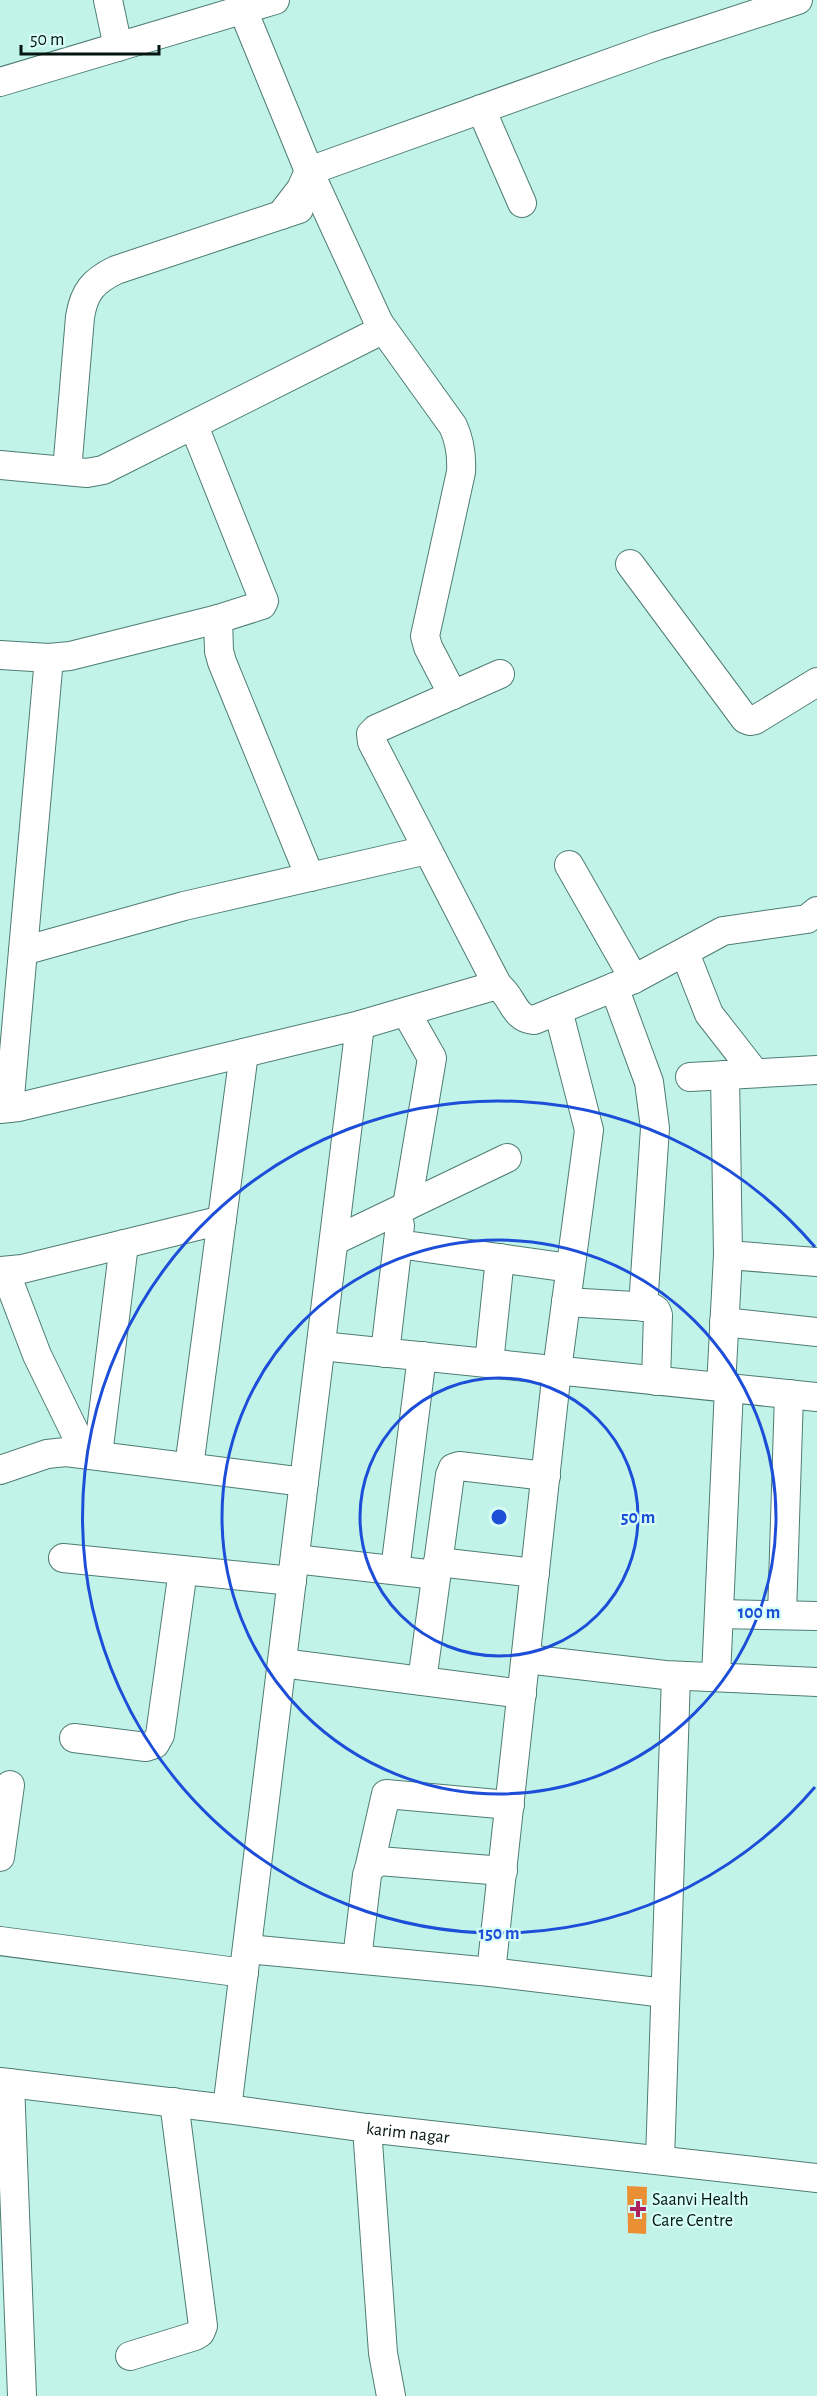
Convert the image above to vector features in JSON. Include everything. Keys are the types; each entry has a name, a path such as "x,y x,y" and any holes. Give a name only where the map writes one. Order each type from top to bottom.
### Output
{"street":[{"path":"108,0 118,47"},
{"path":"0,82 274,0"},
{"path":"281,215 301,189 309,171 657,46 798,0"},
{"path":"243,10 309,171 379,323 453,426 459,439 462,455 461,472 425,636 428,647 453,695"},
{"path":"482,109 522,203"},
{"path":"67,471 80,317 82,301 89,287 116,270 323,201"},
{"path":"0,465 87,473 104,470 374,334 379,323"},
{"path":"0,655 49,658 70,656 218,619 262,605 264,601 194,426"},
{"path":"630,564 745,719 755,720 817,682"},
{"path":"218,619 219,651 222,662 310,877"},
{"path":"49,658 23,951 4,1109 360,1025 498,986"},
{"path":"500,675 376,729 371,734 372,742 498,986 504,990 518,1014 525,1020 534,1020 624,983 723,931 807,919 817,911"},
{"path":"23,951 184,906 427,850"},
{"path":"569,865 624,983 649,1082 655,1128 643,1307"},
{"path":"685,952 709,1014 755,1073"},
{"path":"491,1972 557,1370 589,1130 558,1010"},
{"path":"385,1353 398,1244 432,1058 406,1011"},
{"path":"227,2109 360,1025"},
{"path":"189,1467 244,1053"},
{"path":"690,1077 817,1070"},
{"path":"716,1677 725,1388 724,1322 728,1255 725,1075"},
{"path":"334,1240 507,1158"},
{"path":"92,1454 37,1355 2,1271 222,1220"},
{"path":"92,1454 124,1244"},
{"path":"398,1244 570,1268"},
{"path":"728,1255 817,1262"},
{"path":"489,1363 500,1258"},
{"path":"566,1302 643,1307 656,1310 658,1315 656,1380"},
{"path":"724,1322 817,1332"},
{"path":"321,1346 817,1397"},
{"path":"394,1570 422,1356"},
{"path":"782,1615 789,1394"},
{"path":"0,1470 47,1454 66,1452 304,1482"},
{"path":"422,1681 450,1475 453,1468 459,1466 546,1476"},
{"path":"63,1558 183,1570 437,1569 535,1573"},
{"path":"74,1738 146,1746 156,1744 160,1734 183,1570"},
{"path":"719,1614 817,1616"},
{"path":"526,1659 676,1676 817,1682"},
{"path":"282,1663 522,1694"},
{"path":"660,2160 676,1676"},
{"path":"0,1857 10,1785"},
{"path":"357,1959 369,1869 386,1794 510,1805"},
{"path":"369,1869 379,1862 503,1871"},
{"path":"0,1941 245,1961 357,1959 665,1993"},
{"path":"5,2082 8,2246 22,2396"},
{"name":"karim nagar","path":"5,2082 367,2128 817,2178"},
{"path":"130,2356 195,2336 200,2333 203,2326 174,2102"},
{"path":"367,2128 383,2353 391,2396"}],"building":[{"path":"627,2186 647,2187 646,2234 628,2233"}],"place":[{"name":"Saanvi Health Care Centre","path":"638,2209"}]}
